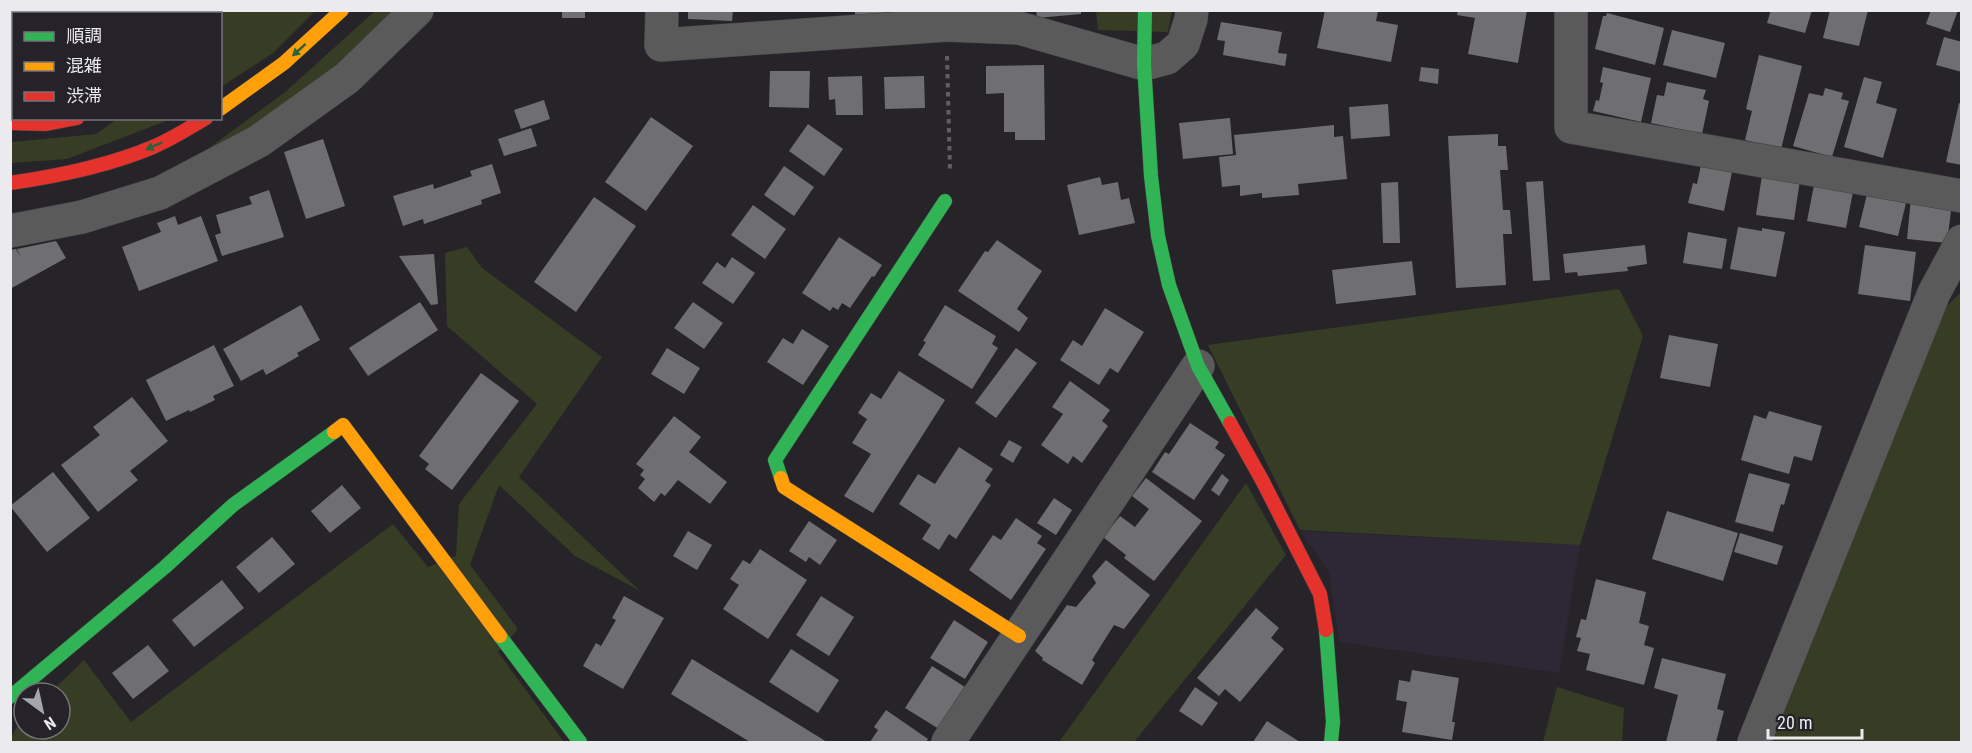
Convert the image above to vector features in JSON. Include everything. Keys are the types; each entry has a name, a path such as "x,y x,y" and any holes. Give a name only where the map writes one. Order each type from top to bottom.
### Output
{"main road":[{"path":"222,108 254,87 296,54 342,10"},
{"path":"1145,10 1144,64 1150,176 1158,236 1168,285 1198,366 1263,480 1320,594 1328,646 1333,722 1331,742"},
{"path":"10,123 46,124 67,120"},
{"path":"10,183 52,178 108,164 155,146 202,120"},
{"path":"945,201 775,460 784,487 1018,636"},
{"path":"10,697 165,567 233,505 343,425 580,742"}],"street":[{"path":"10,231 82,217 160,193 258,141 347,78 417,10"},
{"path":"662,10 661,45 947,25 1019,28 1144,64 1167,58 1183,44 1192,10"},
{"path":"1571,10 1571,127 1962,196"},
{"path":"1754,742 1934,293 1962,241"},
{"path":"948,742 1198,366"}],"path":[{"path":"945,201 950,176 947,25"}],"shaded area":[{"path":"1300,531 1580,545 1559,673 1339,642 1329,572"}],"green space":[{"path":"11,10 142,11 12,12 12,96 10,95"},
{"path":"191,10 315,11 273,53 222,86 222,12 191,12"},
{"path":"375,11 396,11 301,101 198,156 284,93"},
{"path":"1096,11 1172,11 1168,32 1098,30"},
{"path":"116,120 168,120 67,159 11,163 11,142 96,134"},
{"path":"467,247 482,268 602,357 519,477 640,591 575,556 499,485 470,565 518,629 498,652 564,742 11,742 12,737 12,741 72,741 72,681 62,681 84,660 131,722 393,524 428,567 456,556 459,504 537,404 447,326 445,253"},
{"path":"1619,289 1643,336 1580,545 1300,530 1208,345"},
{"path":"1961,292 1961,742 1764,742 1944,309"},
{"path":"1246,483 1286,555 1134,742 1059,742"},
{"path":"1557,687 1624,708 1622,742 1543,742"}],"building":[{"path":"562,10 585,10 585,18 562,18"},
{"path":"688,10 733,10 732,21 688,19"},
{"path":"855,10 886,10 887,15 855,17"},
{"path":"1036,10 1081,10 1081,14 1037,18"},
{"path":"1325,10 1378,11 1376,21 1398,25 1391,62 1317,48"},
{"path":"1458,10 1527,10 1518,63 1468,54 1475,18 1457,15"},
{"path":"1771,10 1812,10 1805,33 1767,23"},
{"path":"1830,10 1868,10 1859,46 1823,38"},
{"path":"1931,10 1958,10 1950,32 1926,24"},
{"path":"1607,13 1664,28 1655,65 1595,49 1603,16"},
{"path":"1221,22 1282,32 1278,53 1287,54 1285,66 1223,55 1225,41 1217,40"},
{"path":"1672,30 1725,43 1716,78 1663,65"},
{"path":"1944,37 1962,42 1962,72 1936,65"},
{"path":"1759,55 1802,66 1781,149 1745,140 1752,111 1746,109"},
{"path":"1044,65 1045,140 1015,140 1015,132 1004,132 1004,93 986,94 986,66"},
{"path":"1421,67 1439,69 1438,84 1419,81"},
{"path":"1603,67 1651,78 1641,122 1593,111 1596,100 1599,101 1603,83 1600,82"},
{"path":"770,71 810,71 809,108 769,107"},
{"path":"862,76 863,115 836,115 835,99 829,100 828,77"},
{"path":"924,76 925,108 885,109 884,77"},
{"path":"1864,77 1882,82 1876,103 1897,109 1883,158 1844,147"},
{"path":"1667,82 1706,90 1703,99 1709,101 1702,134 1651,123 1657,95 1664,96"},
{"path":"1825,88 1843,93 1841,99 1849,101 1832,157 1793,146 1809,93 1823,96"},
{"path":"544,100 550,119 521,129 514,110"},
{"path":"1959,103 1962,104 1962,165 1946,162"},
{"path":"1388,104 1390,136 1351,139 1349,107"},
{"path":"651,117 693,146 646,211 605,182"},
{"path":"1230,118 1233,154 1183,159 1179,123"},
{"path":"808,124 843,149 824,176 789,151"},
{"path":"1334,125 1334,137 1343,136 1347,179 1298,184 1299,195 1262,198 1262,193 1240,196 1240,185 1222,187 1219,157 1236,155 1234,135"},
{"path":"531,128 537,146 504,156 498,139"},
{"path":"1498,134 1498,146 1506,146 1508,170 1500,170 1503,210 1510,210 1512,234 1503,234 1506,285 1456,288 1448,136"},
{"path":"323,139 345,206 306,219 284,152"},
{"path":"492,164 501,193 481,200 482,204 424,224 423,219 403,226 393,196 433,184 434,189 472,176 470,171"},
{"path":"1701,165 1732,172 1724,211 1688,203 1693,183 1697,184"},
{"path":"784,166 814,187 794,216 764,195"},
{"path":"1762,175 1800,180 1794,220 1756,215"},
{"path":"1100,177 1102,185 1118,182 1121,200 1129,198 1135,223 1079,235 1067,185"},
{"path":"1543,181 1550,280 1533,281 1526,182"},
{"path":"1398,182 1400,243 1383,243 1381,183"},
{"path":"1814,185 1853,192 1846,228 1807,221"},
{"path":"269,190 284,237 222,256 215,235 221,233 216,215 252,204 249,197"},
{"path":"1867,194 1906,203 1898,236 1859,227"},
{"path":"594,197 636,226 576,312 534,282"},
{"path":"1911,198 1952,203 1947,243 1907,239"},
{"path":"753,205 786,229 765,259 731,235"},
{"path":"175,216 178,225 201,216 218,261 139,291 122,247 161,232 157,223"},
{"path":"1738,227 1785,232 1776,277 1730,269"},
{"path":"1688,232 1727,239 1722,269 1683,263"},
{"path":"839,237 882,265 850,308 842,303 838,310 833,307 830,311 802,293"},
{"path":"997,240 1042,271 1017,309 1028,318 1019,332 958,291 985,251 988,252"},
{"path":"56,241 66,258 10,289 10,250 16,249 21,257 17,249"},
{"path":"1645,245 1647,264 1627,267 1628,271 1578,276 1577,272 1565,273 1563,254"},
{"path":"1865,245 1916,252 1910,301 1858,294"},
{"path":"434,254 438,304 431,305 399,256"},
{"path":"732,257 755,273 733,304 702,283 717,262 725,268"},
{"path":"1412,261 1416,295 1336,304 1332,270"},
{"path":"420,302 438,330 368,376 349,348"},
{"path":"693,302 723,323 704,349 674,328"},
{"path":"301,305 320,340 297,353 299,356 266,375 263,369 241,381 223,349"},
{"path":"945,305 996,336 992,344 998,348 972,389 918,355 926,342 923,341"},
{"path":"1105,308 1144,332 1118,373 1110,368 1099,385 1060,360 1073,340 1082,346"},
{"path":"802,329 829,346 803,385 767,362 783,338 793,344"},
{"path":"1669,335 1718,344 1710,387 1660,378"},
{"path":"214,345 234,386 213,396 215,400 166,421 146,380"},
{"path":"667,348 700,368 684,394 651,374"},
{"path":"1016,348 1037,363 996,418 975,403"},
{"path":"899,371 945,400 873,513 844,496 871,454 852,443 867,419 858,413 871,393 881,399"},
{"path":"481,373 519,401 452,490 425,469 429,464 419,456"},
{"path":"1070,381 1110,410 1102,421 1108,426 1082,463 1073,456 1068,464 1041,445 1063,414 1052,407"},
{"path":"132,397 168,441 130,471 138,480 98,512 61,465 100,435 93,427"},
{"path":"1769,411 1822,426 1812,461 1794,456 1789,474 1741,460 1754,415 1766,419"},
{"path":"674,416 701,437 689,452 727,482 710,504 678,480 665,496 661,493 654,502 638,488 645,479 640,475 644,470 636,464"},
{"path":"1190,423 1219,442 1215,448 1225,455 1194,500 1152,472 1165,452 1169,454"},
{"path":"1009,440 1022,447 1013,463 1000,455"},
{"path":"959,447 993,469 985,481 991,485 956,539 949,534 939,550 922,539 931,525 899,504 918,474 935,484"},
{"path":"53,472 90,518 47,552 10,506"},
{"path":"1749,473 1790,484 1784,505 1781,504 1773,532 1735,522"},
{"path":"1222,474 1229,480 1219,496 1211,490"},
{"path":"1146,478 1202,521 1154,581 1124,558 1126,555 1103,537 1120,516 1135,527 1149,509 1132,496"},
{"path":"342,485 361,508 330,533 311,511"},
{"path":"1054,498 1072,510 1056,535 1037,523"},
{"path":"1667,511 1738,533 1723,581 1652,559"},
{"path":"1016,518 1042,536 1037,543 1046,549 1011,600 969,570 993,535 1001,540"},
{"path":"809,521 837,540 820,565 809,557 806,562 789,551"},
{"path":"688,531 712,545 697,570 673,556"},
{"path":"1740,533 1783,546 1777,565 1734,552"},
{"path":"272,537 295,564 259,593 236,567"},
{"path":"760,549 807,580 768,639 723,609 739,585 730,579 743,560 750,564"},
{"path":"1106,560 1150,595 1124,629 1114,625 1092,660 1095,663 1082,685 1042,660 1043,658 1035,651 1067,605 1076,607 1096,583 1092,576"},
{"path":"1596,579 1646,592 1639,623 1649,626 1644,645 1654,648 1644,685 1586,670 1590,654 1577,651 1581,638 1576,637 1581,619 1586,620"},
{"path":"222,580 244,608 194,647 172,620"},
{"path":"624,596 664,618 623,689 583,666 596,643 601,646 616,620 612,618"},
{"path":"821,596 854,617 829,656 796,635"},
{"path":"1256,608 1279,628 1271,638 1284,649 1240,702 1225,689 1219,696 1197,678"},
{"path":"954,620 988,642 965,679 930,658"},
{"path":"148,645 169,671 133,699 112,673"},
{"path":"791,649 839,680 818,713 769,682"},
{"path":"1662,658 1726,674 1717,709 1724,711 1716,742 1666,742 1678,695 1654,688"},
{"path":"692,659 827,742 750,742 671,694"},
{"path":"932,666 965,687 939,729 905,708"},
{"path":"1412,670 1459,678 1452,722 1455,722 1452,740 1402,732 1407,702 1396,700 1399,680 1410,682"},
{"path":"1195,687 1218,703 1202,726 1179,711"},
{"path":"886,710 928,739 926,742 870,742 878,730 874,727"},
{"path":"1267,721 1300,742 1253,742"}],"traffic: fast":[{"path":"1145,10 1144,64 1151,176 1158,236 1169,285 1198,366 1230,423"},
{"path":"781,478 775,460 945,201"},
{"path":"10,697 165,567 233,505 334,432"},
{"path":"1326,630 1333,722 1331,742"},
{"path":"500,636 580,742"}],"traffic: slow":[{"path":"222,108 284,63 342,10"},
{"path":"334,432 343,425 500,636"},
{"path":"781,478 784,487 1019,636"}],"traffic: jam":[{"path":"10,123 46,124 67,120"},
{"path":"10,183 65,174 119,160 160,144 203,120"},
{"path":"1230,423 1320,594 1326,630"}]}
